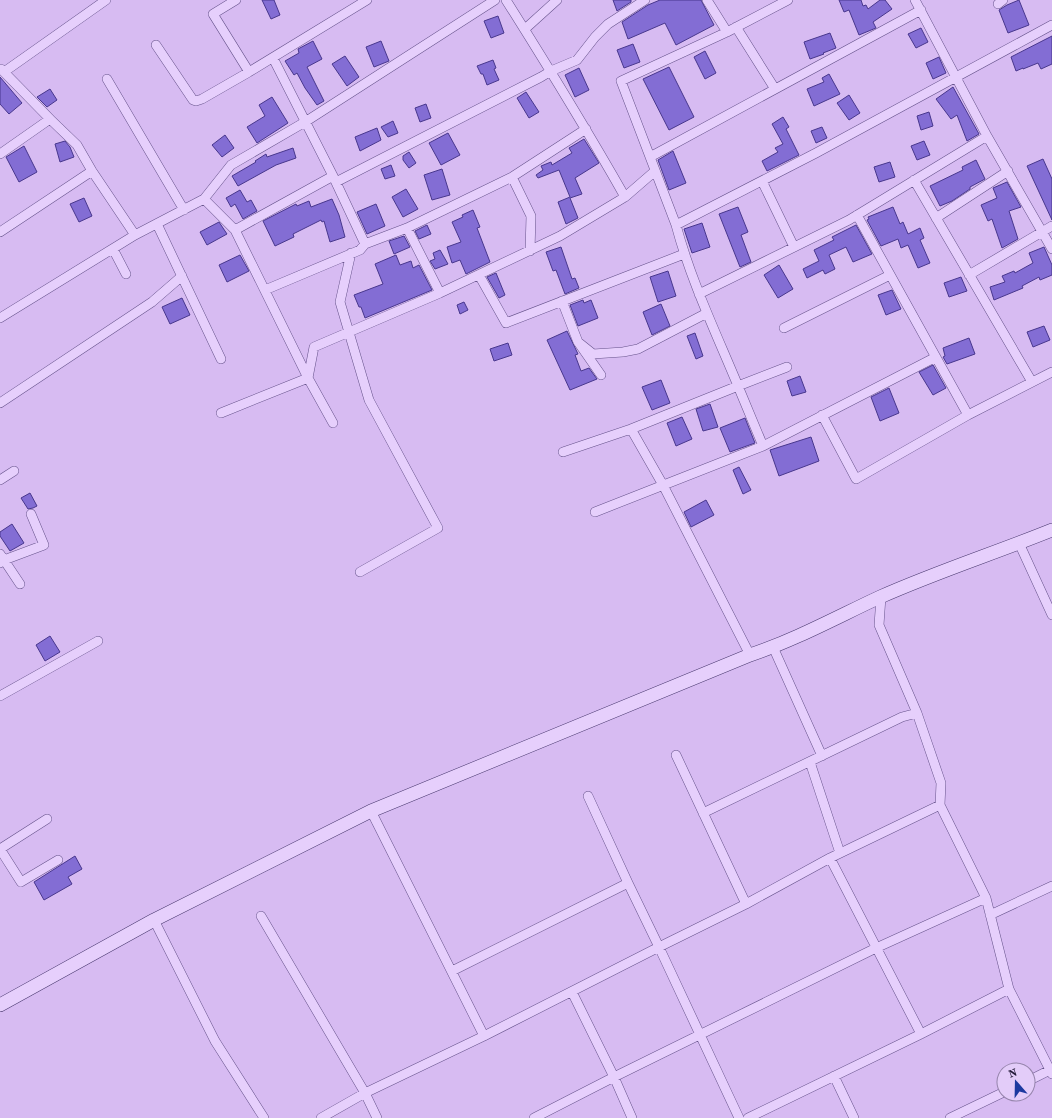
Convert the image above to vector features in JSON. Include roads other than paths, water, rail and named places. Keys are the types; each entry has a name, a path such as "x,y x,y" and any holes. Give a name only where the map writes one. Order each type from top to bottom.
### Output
{"street":[{"path":"106,0 2,70 77,145 92,171 135,235"},
{"path":"236,0 213,14 249,72"},
{"path":"156,45 193,100 196,101 273,58 367,0"},
{"path":"0,318 135,235 204,200 231,165 305,122 495,0"},
{"path":"506,0 586,128 625,198"},
{"path":"524,29 557,0"},
{"path":"235,230 551,71 577,60 595,37 608,24 645,0"},
{"path":"707,0 727,32"},
{"path":"763,446 699,294 684,254 676,225 621,81 727,32 788,0"},
{"path":"915,0 988,136 1052,249"},
{"path":"650,157 920,10"},
{"path":"676,225 762,181 1050,26 1052,36"},
{"path":"736,27 775,89"},
{"path":"273,58 365,244"},
{"path":"107,79 184,210"},
{"path":"0,154 50,119"},
{"path":"265,290 360,250 365,244 407,228 512,177 586,128"},
{"path":"699,294 857,215 988,136"},
{"path":"0,232 92,171"},
{"path":"308,378 314,347 440,293 560,236 625,198 656,171"},
{"path":"936,218 1008,171"},
{"path":"512,177 531,216 530,251"},
{"path":"914,180 1032,382"},
{"path":"762,181 794,247"},
{"path":"204,200 235,230 308,378 333,423"},
{"path":"857,215 968,415"},
{"path":"156,224 221,359"},
{"path":"969,274 1052,226"},
{"path":"407,228 440,293"},
{"path":"113,249 126,274"},
{"path":"351,253 340,302 369,400 438,528 360,572"},
{"path":"479,275 506,323 684,254"},
{"path":"784,328 890,275"},
{"path":"0,403 152,302 182,276"},
{"path":"562,301 578,342 601,376"},
{"path":"578,342 593,354 623,352 638,349 707,313"},
{"path":"595,512 763,446 936,357"},
{"path":"563,452 631,429 787,366"},
{"path":"822,415 856,479 968,415 1052,372"},
{"path":"221,413 308,378"},
{"path":"631,429 664,485 750,655"},
{"path":"0,480 14,471"},
{"path":"20,584 2,559 44,545 31,514"},
{"path":"0,1006 154,920 371,811 750,655 773,647 881,597 1052,530"},
{"path":"1020,543 1052,615"},
{"path":"881,597 879,625 917,713 941,783 940,805 986,898 1009,989 1051,1072 1036,1078"},
{"path":"0,696 98,641"},
{"path":"773,647 822,756"},
{"path":"703,813 902,717 917,713"},
{"path":"676,755 746,904"},
{"path":"810,762 840,853"},
{"path":"588,796 701,1034 739,1118"},
{"path":"321,1118 365,1094 572,992 659,946 746,904 830,858 940,805"},
{"path":"371,811 484,1036"},
{"path":"47,819 0,849 21,882 58,860"},
{"path":"830,858 921,1034"},
{"path":"452,971 628,883"},
{"path":"990,915 1052,886"},
{"path":"534,1118 876,948 986,898"},
{"path":"261,916 365,1094 377,1118"},
{"path":"154,920 215,1041 264,1118"},
{"path":"748,1118 921,1034 1009,989"},
{"path":"572,992 614,1077 632,1118"},
{"path":"834,1076 854,1118"},
{"path":"950,1118 996,1096"}]}
